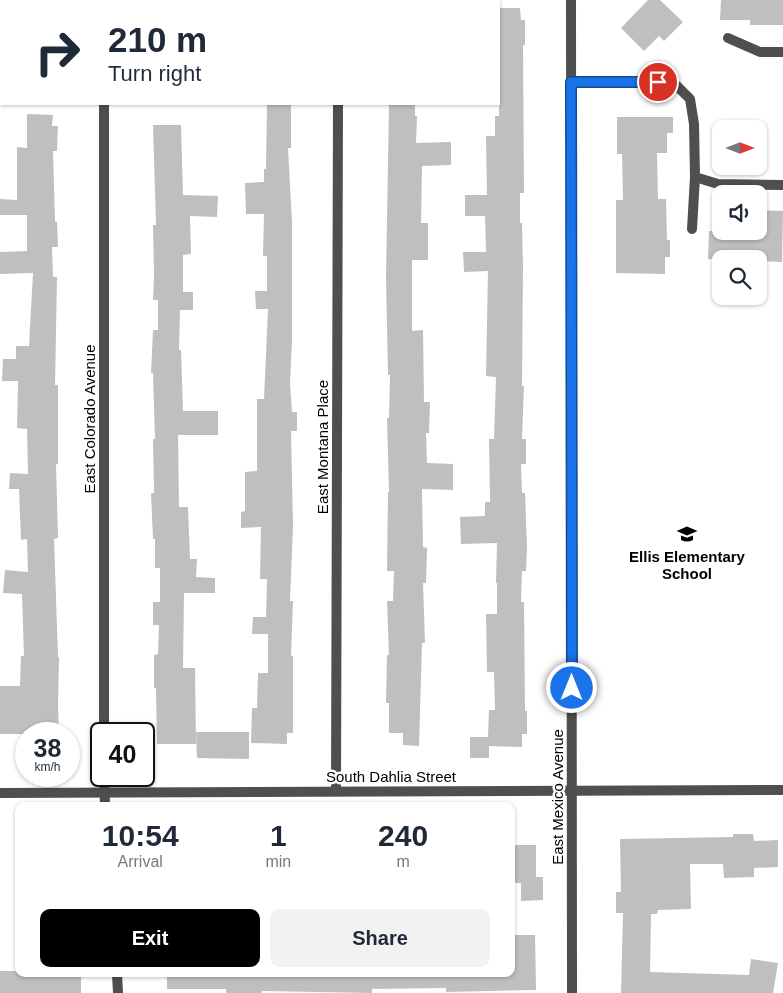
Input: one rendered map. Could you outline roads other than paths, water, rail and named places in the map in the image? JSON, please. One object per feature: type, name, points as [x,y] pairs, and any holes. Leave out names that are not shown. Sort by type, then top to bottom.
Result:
[{"type":"street","name":"East Mexico Avenue","points":[[571,0],[572,993]]},
{"type":"street","points":[[728,38],[760,52],[783,52]]},
{"type":"street","points":[[571,82],[658,82],[678,86],[690,100],[694,124],[695,178],[692,229]]},
{"type":"street","name":"East Colorado Avenue","points":[[104,105],[104,722]]},
{"type":"street","name":"East Montana Place","points":[[336,791],[338,105]]},
{"type":"street","points":[[695,178],[718,184],[783,185]]},
{"type":"street","points":[[104,787],[105,802]]},
{"type":"street","name":"South Dahlia Street","points":[[0,793],[783,790]]},
{"type":"street","points":[[117,977],[118,993]]},
{"type":"place","name":"Ellis Elementary School","points":[[687,534]]}]
